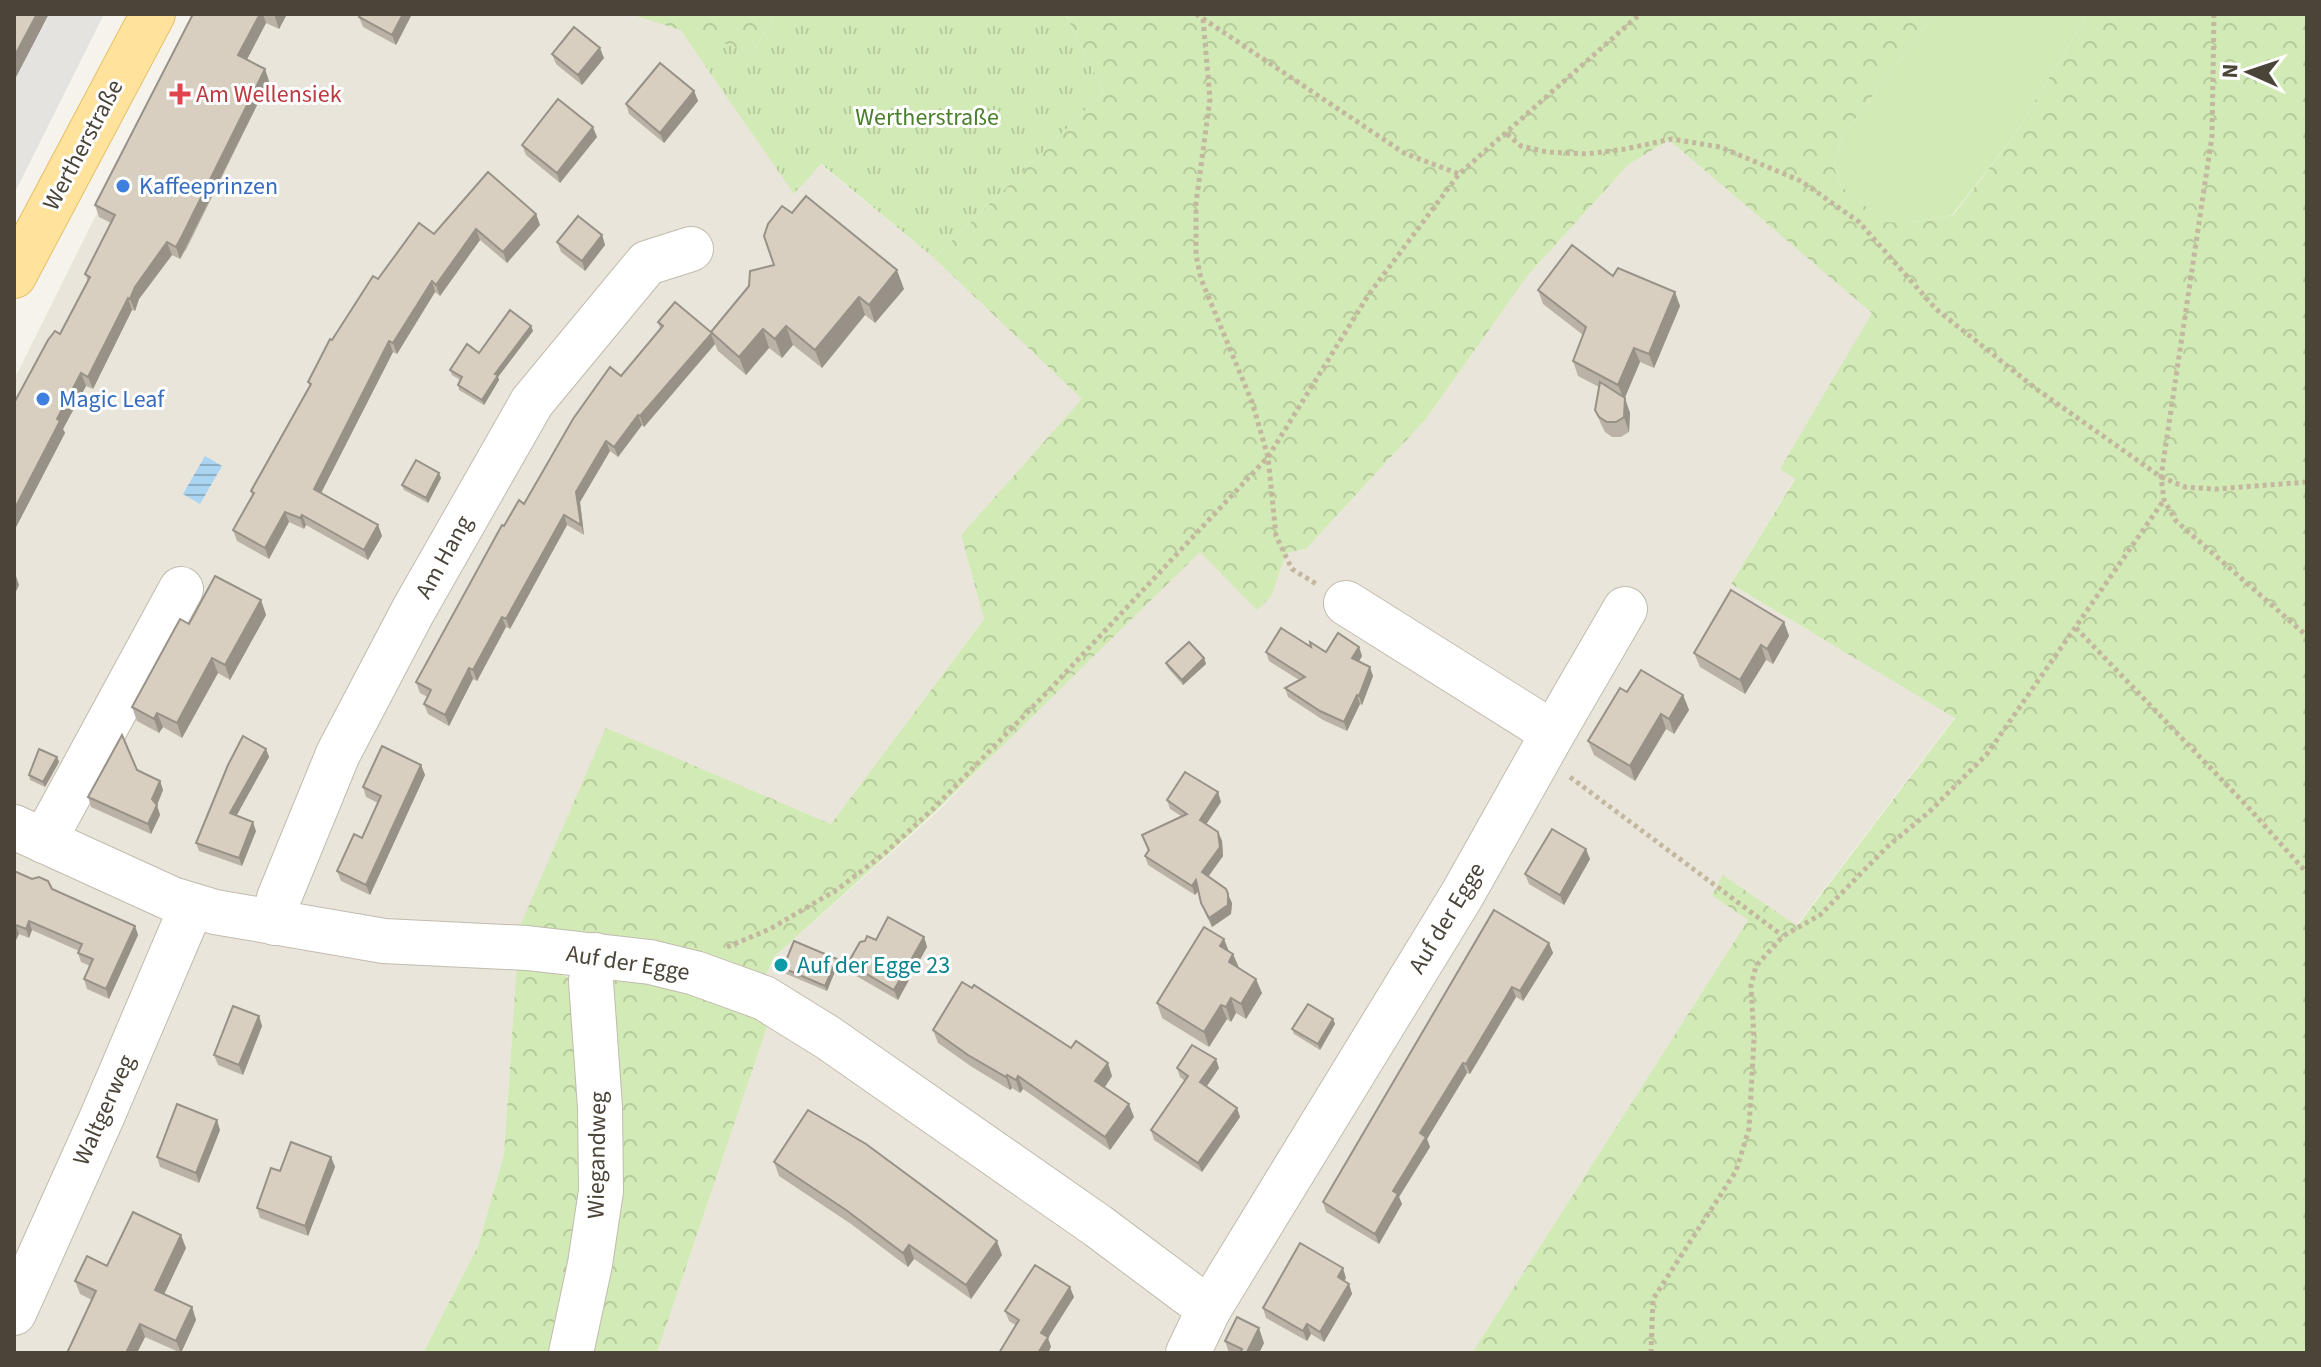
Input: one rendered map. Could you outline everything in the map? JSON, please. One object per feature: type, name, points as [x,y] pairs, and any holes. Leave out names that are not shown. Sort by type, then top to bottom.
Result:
[{"type":"main road","name":"Wertherstraße","points":[[14,276],[153,14]]},
{"type":"street","name":"Am Hang","points":[[275,923],[279,898],[338,754],[413,611],[532,402],[647,263],[691,249]]},
{"type":"street","points":[[29,834],[181,589]]},
{"type":"street","points":[[1346,603],[1546,744]]},
{"type":"street","name":"Auf der Egge","points":[[1188,1353],[1209,1309],[1462,895],[1625,609]]},
{"type":"street","name":"Auf der Egge","points":[[29,834],[188,905],[384,941],[527,948],[650,962],[695,973],[764,998],[827,1037],[1098,1226],[1209,1309]]},
{"type":"street","name":"Waltgerweg","points":[[14,1313],[108,1103],[185,922],[188,905]]},
{"type":"street","name":"Wiegandweg","points":[[571,1353],[590,1264],[601,1191],[600,1107],[591,981],[595,955]]},
{"type":"path","points":[[1196,14],[1404,153],[1459,174]]},
{"type":"path","points":[[695,973],[708,955],[770,929],[838,889],[885,853],[934,808],[1268,457],[1369,294],[1459,174],[1640,14]]},
{"type":"path","points":[[2214,14],[2212,136],[2161,477],[2164,500],[2176,521],[2307,636]]},
{"type":"path","points":[[1203,19],[1210,99],[1196,203],[1196,255],[1201,279],[1252,402],[1268,457],[1276,536],[1292,569],[1346,603]]},
{"type":"path","points":[[1507,134],[1521,146],[1547,152],[1586,154],[1672,139],[1720,147],[1801,181],[1859,222],[1936,309],[2035,388],[2161,477],[2185,487],[2216,489],[2307,482]]},
{"type":"path","points":[[1651,1353],[1653,1299],[1736,1171],[1749,1129],[1754,1039],[1751,985],[1756,966],[1783,936],[1820,915],[1887,847],[1965,778],[2003,733],[2164,500]]},
{"type":"path","points":[[2076,628],[2307,873]]},
{"type":"path","points":[[1546,744],[1562,770],[1783,936]]},
{"type":"shaded area","points":[[50,14],[104,14],[14,194],[14,79]]},
{"type":"shaded area","points":[[196,14],[630,14],[679,28],[794,193],[820,164],[934,258],[1083,399],[961,535],[984,619],[831,824],[606,729],[517,961],[504,1154],[478,1246],[423,1353],[14,1353],[14,380]]},
{"type":"shaded area","points":[[1669,140],[1873,313],[1780,469],[1795,478],[1731,584],[1955,717],[1796,926],[1724,876],[1748,920],[1472,1353],[657,1353],[768,1024],[762,982],[775,956],[936,813],[1200,551],[1257,609],[1272,595],[1286,553],[1306,549],[1426,419],[1528,275],[1629,164]]},
{"type":"green space","points":[[630,14],[776,14],[752,53]]},
{"type":"green space","name":"Wertherstraße","points":[[776,14],[1065,14],[1104,92],[934,258],[821,164],[794,194],[679,28],[752,53]]},
{"type":"green space","points":[[1065,14],[1934,14],[1843,135],[1834,168],[1841,186],[1884,222],[1910,223],[1953,215],[2014,136],[2088,14],[2307,14],[2307,1353],[1472,1353],[1748,920],[1712,895],[1723,875],[1797,926],[1955,718],[1731,584],[1795,479],[1780,469],[1872,313],[1669,140],[1629,164],[1528,275],[1426,419],[1306,549],[1286,553],[1272,595],[1257,610],[1200,552],[935,812],[775,956],[762,982],[520,926],[606,728],[831,824],[984,619],[961,535],[1082,399],[934,258],[1104,92]]},
{"type":"green space","points":[[1934,14],[2088,14],[2014,136],[1952,215],[1910,223],[1884,223],[1841,186],[1834,168],[1843,135]]},
{"type":"green space","points":[[517,961],[571,978],[582,1130],[580,1223],[553,1353],[423,1353],[478,1246],[504,1154]]},
{"type":"green space","points":[[606,978],[671,986],[768,1024],[657,1353],[580,1353]]},
{"type":"water","points":[[205,456],[222,466],[200,504],[183,494]]},
{"type":"building","points":[[14,14],[37,14],[14,57]]},
{"type":"building","points":[[193,14],[260,14],[238,55],[265,69],[176,247],[167,242],[128,298],[88,377],[81,373],[14,510],[14,403],[48,340],[55,331],[60,334],[90,277],[85,274],[115,215],[95,205]]},
{"type":"building","points":[[361,14],[403,14],[392,35],[359,17]]},
{"type":"building","points":[[574,27],[600,48],[578,75],[552,54]]},
{"type":"building","points":[[660,63],[694,91],[660,133],[626,104]]},
{"type":"building","points":[[558,99],[593,127],[557,173],[522,145]]},
{"type":"building","points":[[488,172],[536,214],[503,252],[476,229],[436,285],[432,281],[393,343],[389,341],[314,489],[378,525],[364,550],[302,515],[300,518],[285,512],[265,548],[233,530],[254,493],[251,491],[311,384],[308,382],[330,339],[373,276],[378,279],[419,223],[434,234]]},
{"type":"building","points":[[806,196],[897,270],[869,305],[859,297],[815,350],[786,326],[775,339],[763,329],[739,357],[711,332],[749,286],[750,271],[774,265],[764,236],[768,224],[782,206],[792,213]]},
{"type":"building","points":[[578,216],[602,235],[582,261],[557,242]]},
{"type":"building","points":[[1572,245],[1613,276],[1618,268],[1675,292],[1649,354],[1634,348],[1618,385],[1573,361],[1586,327],[1538,290]]},
{"type":"building","points":[[675,302],[712,333],[638,415],[614,447],[606,441],[576,492],[581,525],[564,515],[506,619],[502,617],[473,670],[469,668],[445,715],[424,704],[431,690],[416,682],[502,525],[519,500],[524,504],[573,419],[610,367],[621,376],[663,326],[658,322]]},
{"type":"building","points":[[510,310],[531,326],[495,374],[498,375],[482,400],[458,385],[462,377],[450,370],[467,344],[479,353]]},
{"type":"building","points":[[1600,382],[1625,398],[1624,417],[1616,422],[1607,422],[1595,410]]},
{"type":"building","points":[[416,460],[439,473],[426,498],[402,485]]},
{"type":"building","points":[[215,576],[261,600],[225,665],[212,658],[177,723],[157,713],[154,719],[132,707],[180,619],[189,624]]},
{"type":"building","points":[[1731,590],[1784,622],[1767,649],[1761,645],[1740,680],[1694,653]]},
{"type":"building","points":[[1281,628],[1311,647],[1310,642],[1326,652],[1338,633],[1359,647],[1352,658],[1370,667],[1359,696],[1344,722],[1320,711],[1285,688],[1305,677],[1266,652]]},
{"type":"building","points":[[1189,642],[1204,658],[1182,680],[1166,663]]},
{"type":"building","points":[[1641,670],[1683,695],[1669,719],[1661,714],[1630,766],[1588,741],[1620,688],[1627,692]]},
{"type":"building","points":[[122,735],[137,770],[160,781],[152,799],[157,805],[148,824],[88,797]]},
{"type":"building","points":[[243,736],[266,749],[230,813],[253,822],[239,858],[196,843]]},
{"type":"building","points":[[382,746],[421,765],[366,885],[337,871],[354,834],[362,838],[381,796],[363,787]]},
{"type":"building","points":[[39,749],[57,757],[43,782],[29,775]]},
{"type":"building","points":[[1185,772],[1218,792],[1200,820],[1218,832],[1220,847],[1202,872],[1226,889],[1228,905],[1209,918],[1201,903],[1196,880],[1192,886],[1145,856],[1149,850],[1142,835],[1187,814],[1167,800]]},
{"type":"building","points":[[1552,829],[1586,849],[1560,895],[1525,874]]},
{"type":"building","points":[[14,871],[32,879],[39,877],[48,881],[52,889],[135,926],[106,989],[84,979],[93,959],[78,953],[82,944],[29,921],[26,929],[16,925],[14,928]]},
{"type":"building","points":[[1494,910],[1549,943],[1520,991],[1512,987],[1420,1133],[1426,1137],[1393,1191],[1398,1194],[1375,1234],[1323,1202]]},
{"type":"building","points":[[888,917],[924,937],[894,990],[848,963],[867,936],[876,940]]},
{"type":"building","points":[[1204,927],[1224,939],[1220,946],[1233,954],[1229,962],[1256,979],[1241,1004],[1231,998],[1226,1007],[1221,1005],[1204,1032],[1157,1003]]},
{"type":"building","points":[[794,941],[837,959],[825,986],[783,968]]},
{"type":"building","points":[[962,982],[972,988],[974,985],[1071,1048],[1076,1041],[1108,1063],[1095,1081],[1129,1104],[1105,1137],[1018,1076],[1016,1080],[1006,1077],[933,1030]]},
{"type":"building","points":[[1308,1004],[1333,1019],[1318,1044],[1292,1029]]},
{"type":"building","points":[[233,1006],[259,1016],[239,1065],[214,1055]]},
{"type":"building","points":[[1192,1045],[1216,1059],[1200,1082],[1237,1108],[1198,1163],[1151,1130],[1188,1076],[1177,1068]]},
{"type":"building","points":[[177,1104],[217,1120],[196,1173],[157,1157]]},
{"type":"building","points":[[808,1110],[866,1144],[997,1241],[966,1285],[909,1245],[903,1253],[774,1162]]},
{"type":"building","points":[[291,1142],[331,1157],[305,1226],[257,1208],[271,1168],[280,1171]]},
{"type":"building","points":[[133,1212],[181,1235],[155,1290],[192,1307],[176,1341],[140,1324],[126,1353],[67,1353],[96,1291],[75,1281],[87,1256],[107,1266]]},
{"type":"building","points":[[1300,1243],[1343,1268],[1338,1277],[1349,1284],[1320,1332],[1307,1324],[1303,1331],[1263,1308]]},
{"type":"building","points":[[1035,1265],[1070,1287],[1041,1333],[1048,1337],[1038,1353],[999,1353],[1019,1320],[1005,1311]]},
{"type":"building","points":[[1237,1317],[1259,1328],[1247,1352],[1250,1353],[1240,1353],[1242,1349],[1225,1341]]},
{"type":"place","name":"Am Wellensiek","points":[[180,94]]},
{"type":"place","name":"Kaffeeprinzen","points":[[123,186]]},
{"type":"place","name":"Magic Leaf","points":[[43,399]]},
{"type":"place","name":"Auf der Egge 23","points":[[781,965]]}]
